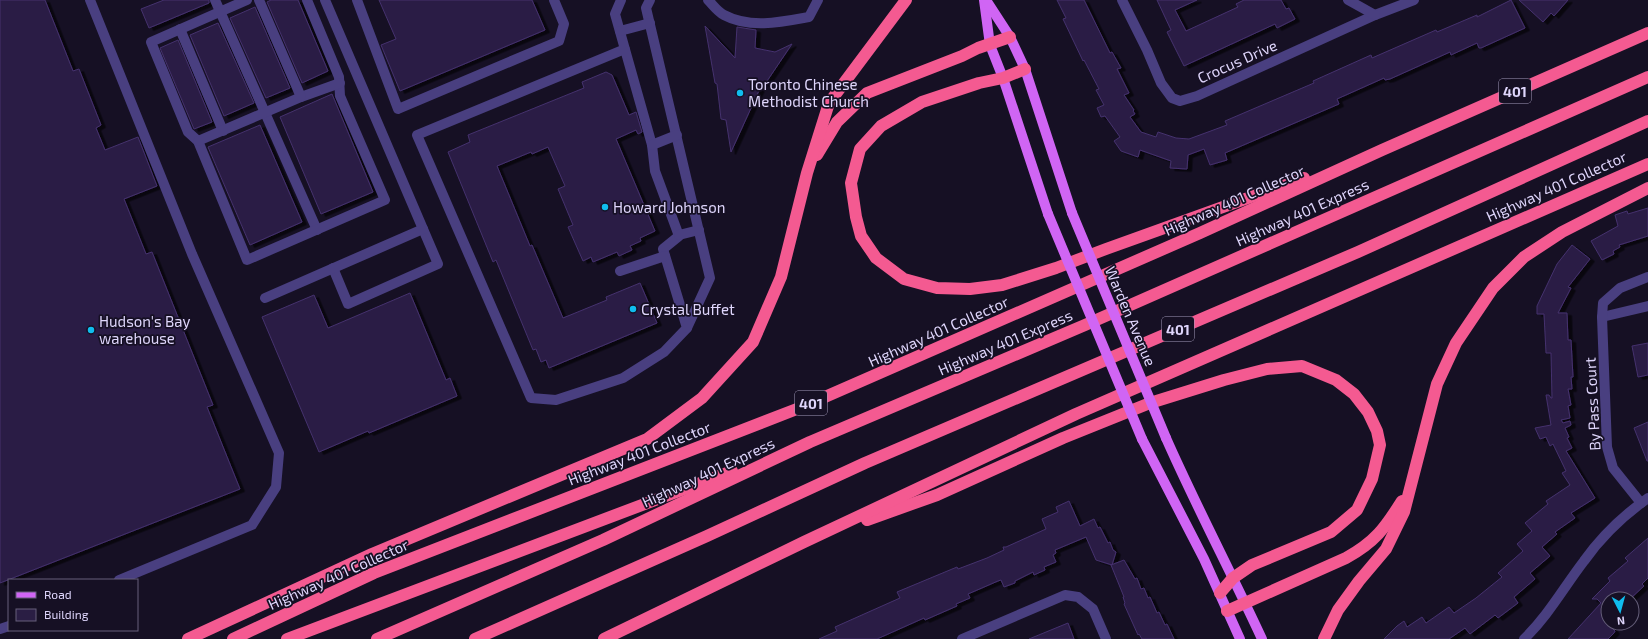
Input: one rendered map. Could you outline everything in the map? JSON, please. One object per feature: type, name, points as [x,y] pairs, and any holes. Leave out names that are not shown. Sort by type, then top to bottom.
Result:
[{"type":"highway","points":[[188,639],[372,554],[647,439],[702,398],[753,342],[782,277],[807,173],[829,103],[906,0]]},
{"type":"highway","name":"Highway 401 Collector","points":[[233,639],[374,573],[802,408],[1200,234],[1382,150],[1648,33]]},
{"type":"highway","points":[[807,173],[838,122],[867,93],[962,56],[978,48],[1010,37]]},
{"type":"highway","points":[[1025,69],[1003,78],[979,83],[922,102],[881,126],[860,149],[851,183],[856,217],[862,236],[876,258],[904,279],[937,288],[970,289],[1002,285],[1056,268],[1382,150]]},
{"type":"highway","name":"Highway 401 Express","points":[[377,639],[603,540],[810,442],[1105,317],[1648,77]]},
{"type":"highway","name":"401","points":[[475,639],[707,536],[873,460],[1358,252],[1648,121]]},
{"type":"highway","name":"Highway 401 Collector","points":[[604,639],[804,542],[1076,414],[1648,164]]},
{"type":"highway","points":[[1324,639],[1338,610],[1359,581],[1386,549],[1404,512],[1437,384],[1456,343],[1494,288],[1524,257],[1562,232],[1648,188]]},
{"type":"highway","points":[[804,542],[937,495],[1063,438],[1150,403],[1224,380],[1267,369],[1302,366],[1336,380],[1354,394],[1368,412],[1377,431],[1380,445],[1372,479],[1357,510],[1330,532],[1252,565],[1233,578],[1220,594]]},
{"type":"highway","points":[[287,639],[810,442]]},
{"type":"highway","points":[[1227,611],[1346,558],[1365,548],[1387,525],[1411,486]]},
{"type":"main road","name":"Warden Avenue","points":[[985,0],[1010,37],[1025,69],[1072,213],[1189,490],[1246,603],[1262,639]]},
{"type":"main road","name":"Warden Avenue","points":[[985,0],[990,44],[1003,78],[1048,214],[1142,439],[1220,594],[1240,639]]},
{"type":"street","points":[[90,0],[192,254],[279,453],[276,487],[252,525],[121,579]]},
{"type":"street","points":[[215,0],[317,230]]},
{"type":"street","points":[[248,0],[151,42],[188,132],[198,141],[247,260],[385,200],[340,96],[339,77],[307,0]]},
{"type":"street","points":[[259,0],[300,97]]},
{"type":"street","points":[[325,0],[438,264],[348,304],[333,268]]},
{"type":"street","points":[[357,0],[398,109],[559,41],[564,24],[554,0]]},
{"type":"street","points":[[622,0],[615,14],[652,144],[655,171],[679,235]]},
{"type":"street","points":[[625,49],[417,134],[531,398],[556,400],[623,378],[664,352],[687,328],[710,278],[646,8],[650,0]]},
{"type":"street","points":[[708,0],[723,15],[742,21],[774,24],[809,17],[818,0]]},
{"type":"street","name":"Crocus Drive","points":[[1122,0],[1153,63],[1161,84],[1172,98],[1180,101],[1197,96],[1375,15],[1414,0]]},
{"type":"street","points":[[1348,0],[1375,15]]},
{"type":"street","points":[[620,31],[650,24]]},
{"type":"street","points":[[180,29],[223,130]]},
{"type":"street","points":[[198,141],[300,97],[340,83]]},
{"type":"street","points":[[652,144],[676,135]]},
{"type":"street","points":[[265,298],[423,229]]},
{"type":"street","points":[[687,328],[663,249],[679,235],[699,230]]},
{"type":"street","points":[[620,271],[665,256]]},
{"type":"street","name":"By Pass Court","points":[[1644,500],[1613,468],[1607,447],[1602,317],[1603,303],[1620,288],[1648,277]]},
{"type":"street","points":[[1602,317],[1648,306]]},
{"type":"street","points":[[1524,639],[1540,623],[1595,547],[1618,523],[1644,500]]},
{"type":"street","points":[[962,639],[1065,595],[1078,597],[1093,609],[1106,639]]},
{"type":"building","name":"Hudson's Bay warehouse","points":[[0,0],[45,0],[73,71],[79,69],[101,125],[96,128],[105,150],[138,137],[157,186],[124,199],[146,254],[152,252],[213,405],[207,407],[240,489],[0,583]]},
{"type":"building","points":[[164,0],[209,0],[209,3],[149,28],[141,9]]},
{"type":"building","points":[[271,0],[298,0],[328,71],[302,83],[267,2]]},
{"type":"building","points":[[379,0],[532,0],[545,30],[400,91],[381,45],[396,39]]},
{"type":"building","points":[[1057,0],[1084,0],[1110,53],[1112,52],[1121,68],[1117,69],[1129,93],[1124,95],[1135,114],[1130,117],[1141,132],[1156,137],[1158,132],[1176,138],[1189,139],[1227,125],[1225,121],[1314,83],[1313,81],[1371,55],[1372,58],[1436,30],[1437,32],[1477,15],[1477,17],[1511,0],[1525,28],[1481,48],[1479,48],[1477,43],[1451,55],[1450,52],[1390,79],[1385,80],[1384,78],[1337,99],[1339,104],[1225,153],[1227,160],[1210,165],[1204,149],[1188,155],[1187,169],[1170,168],[1171,161],[1140,150],[1138,157],[1121,151],[1114,141],[1120,137],[1105,116],[1101,117],[1097,108],[1104,105],[1096,90],[1099,89],[1084,60],[1083,61],[1063,19],[1066,18]]},
{"type":"building","points":[[1157,0],[1197,0],[1175,10],[1186,31],[1238,7],[1236,4],[1244,0],[1281,0],[1286,9],[1289,8],[1295,19],[1277,28],[1275,24],[1184,66],[1167,32],[1171,30]]},
{"type":"building","points":[[1519,0],[1568,0],[1554,16],[1551,13],[1543,22]]},
{"type":"building","points":[[255,7],[290,88],[266,98],[230,18]]},
{"type":"building","points":[[218,23],[254,103],[224,116],[190,35]]},
{"type":"building","name":"Toronto Chinese Methodist Church","points":[[705,26],[735,58],[737,27],[756,30],[755,48],[775,52],[792,44],[765,84],[762,84],[731,152],[726,120],[721,119],[717,84],[715,83]]},
{"type":"building","points":[[178,40],[212,122],[194,129],[160,48]]},
{"type":"building","name":"Howard Johnson","points":[[606,72],[612,75],[629,115],[636,112],[642,132],[638,134],[636,130],[616,139],[655,231],[640,238],[641,241],[630,246],[632,250],[619,256],[617,252],[593,262],[591,257],[583,261],[568,227],[573,225],[558,189],[565,186],[548,147],[532,154],[531,152],[497,166],[530,246],[532,245],[563,318],[607,300],[606,297],[640,283],[657,323],[549,368],[546,360],[541,362],[536,349],[533,350],[496,260],[493,262],[448,152],[470,142],[468,135],[584,88],[582,82]]},
{"type":"building","points":[[332,94],[373,192],[321,214],[280,117]]},
{"type":"building","points":[[260,125],[302,222],[250,245],[208,147]]},
{"type":"building","points":[[1648,208],[1648,236],[1619,245],[1620,247],[1613,251],[1614,254],[1602,260],[1591,241],[1618,226],[1615,215],[1627,211],[1628,214]]},
{"type":"building","points":[[1572,245],[1590,259],[1568,287],[1571,288],[1558,313],[1567,313],[1568,340],[1571,340],[1573,377],[1571,377],[1572,389],[1568,389],[1571,405],[1568,406],[1570,418],[1561,420],[1563,423],[1570,421],[1571,425],[1565,428],[1569,437],[1567,438],[1572,448],[1566,451],[1595,498],[1571,513],[1575,518],[1555,532],[1557,534],[1542,547],[1550,556],[1530,573],[1535,579],[1514,597],[1518,603],[1498,618],[1495,615],[1470,634],[1465,628],[1449,639],[1384,639],[1404,621],[1407,627],[1422,617],[1426,623],[1449,607],[1454,613],[1502,577],[1498,573],[1523,551],[1517,544],[1532,531],[1525,523],[1548,504],[1546,501],[1570,485],[1562,473],[1566,471],[1553,444],[1550,446],[1546,437],[1540,439],[1535,428],[1551,425],[1546,395],[1549,395],[1552,398],[1551,353],[1546,353],[1544,314],[1537,314],[1537,306],[1557,264]]},
{"type":"building","points":[[410,293],[446,380],[450,378],[457,396],[319,452],[262,317],[314,295],[328,328]]},
{"type":"building","points":[[1648,343],[1648,375],[1638,377],[1632,346]]},
{"type":"building","points":[[1648,422],[1648,461],[1647,461],[1634,428]]},
{"type":"building","points":[[1069,501],[1080,526],[1094,519],[1098,528],[1100,527],[1108,543],[1110,542],[1113,550],[1116,552],[1112,565],[1096,560],[1086,537],[1055,550],[1056,553],[1053,555],[1056,562],[1044,567],[1045,570],[1034,575],[1033,572],[1015,581],[1015,583],[1004,587],[1001,580],[998,581],[968,594],[970,598],[956,604],[957,606],[925,620],[924,618],[877,639],[819,639],[837,631],[835,627],[900,598],[897,592],[957,567],[958,569],[987,558],[1004,550],[1003,547],[1046,529],[1042,519],[1058,512],[1056,507]]},
{"type":"building","points":[[1648,538],[1648,578],[1642,584],[1644,586],[1639,591],[1600,591],[1610,581],[1608,578],[1628,561],[1625,558]]},
{"type":"building","points":[[1124,560],[1135,579],[1137,578],[1141,589],[1144,588],[1148,598],[1150,597],[1157,613],[1159,612],[1165,625],[1167,624],[1174,639],[1142,639],[1139,634],[1138,635],[1124,604],[1124,597],[1111,565]]},
{"type":"building","points":[[1600,591],[1600,602],[1597,599],[1592,599]]},
{"type":"building","points":[[1600,604],[1600,631],[1615,631],[1608,639],[1568,639]]},
{"type":"building","points":[[1068,623],[1074,639],[1029,639]]},
{"type":"place","name":"Toronto Chinese Methodist Church","points":[[740,93]]},
{"type":"place","name":"Howard Johnson","points":[[605,207]]},
{"type":"place","name":"Crystal Buffet","points":[[633,309]]},
{"type":"place","name":"Hudson's Bay warehouse","points":[[91,330]]}]
